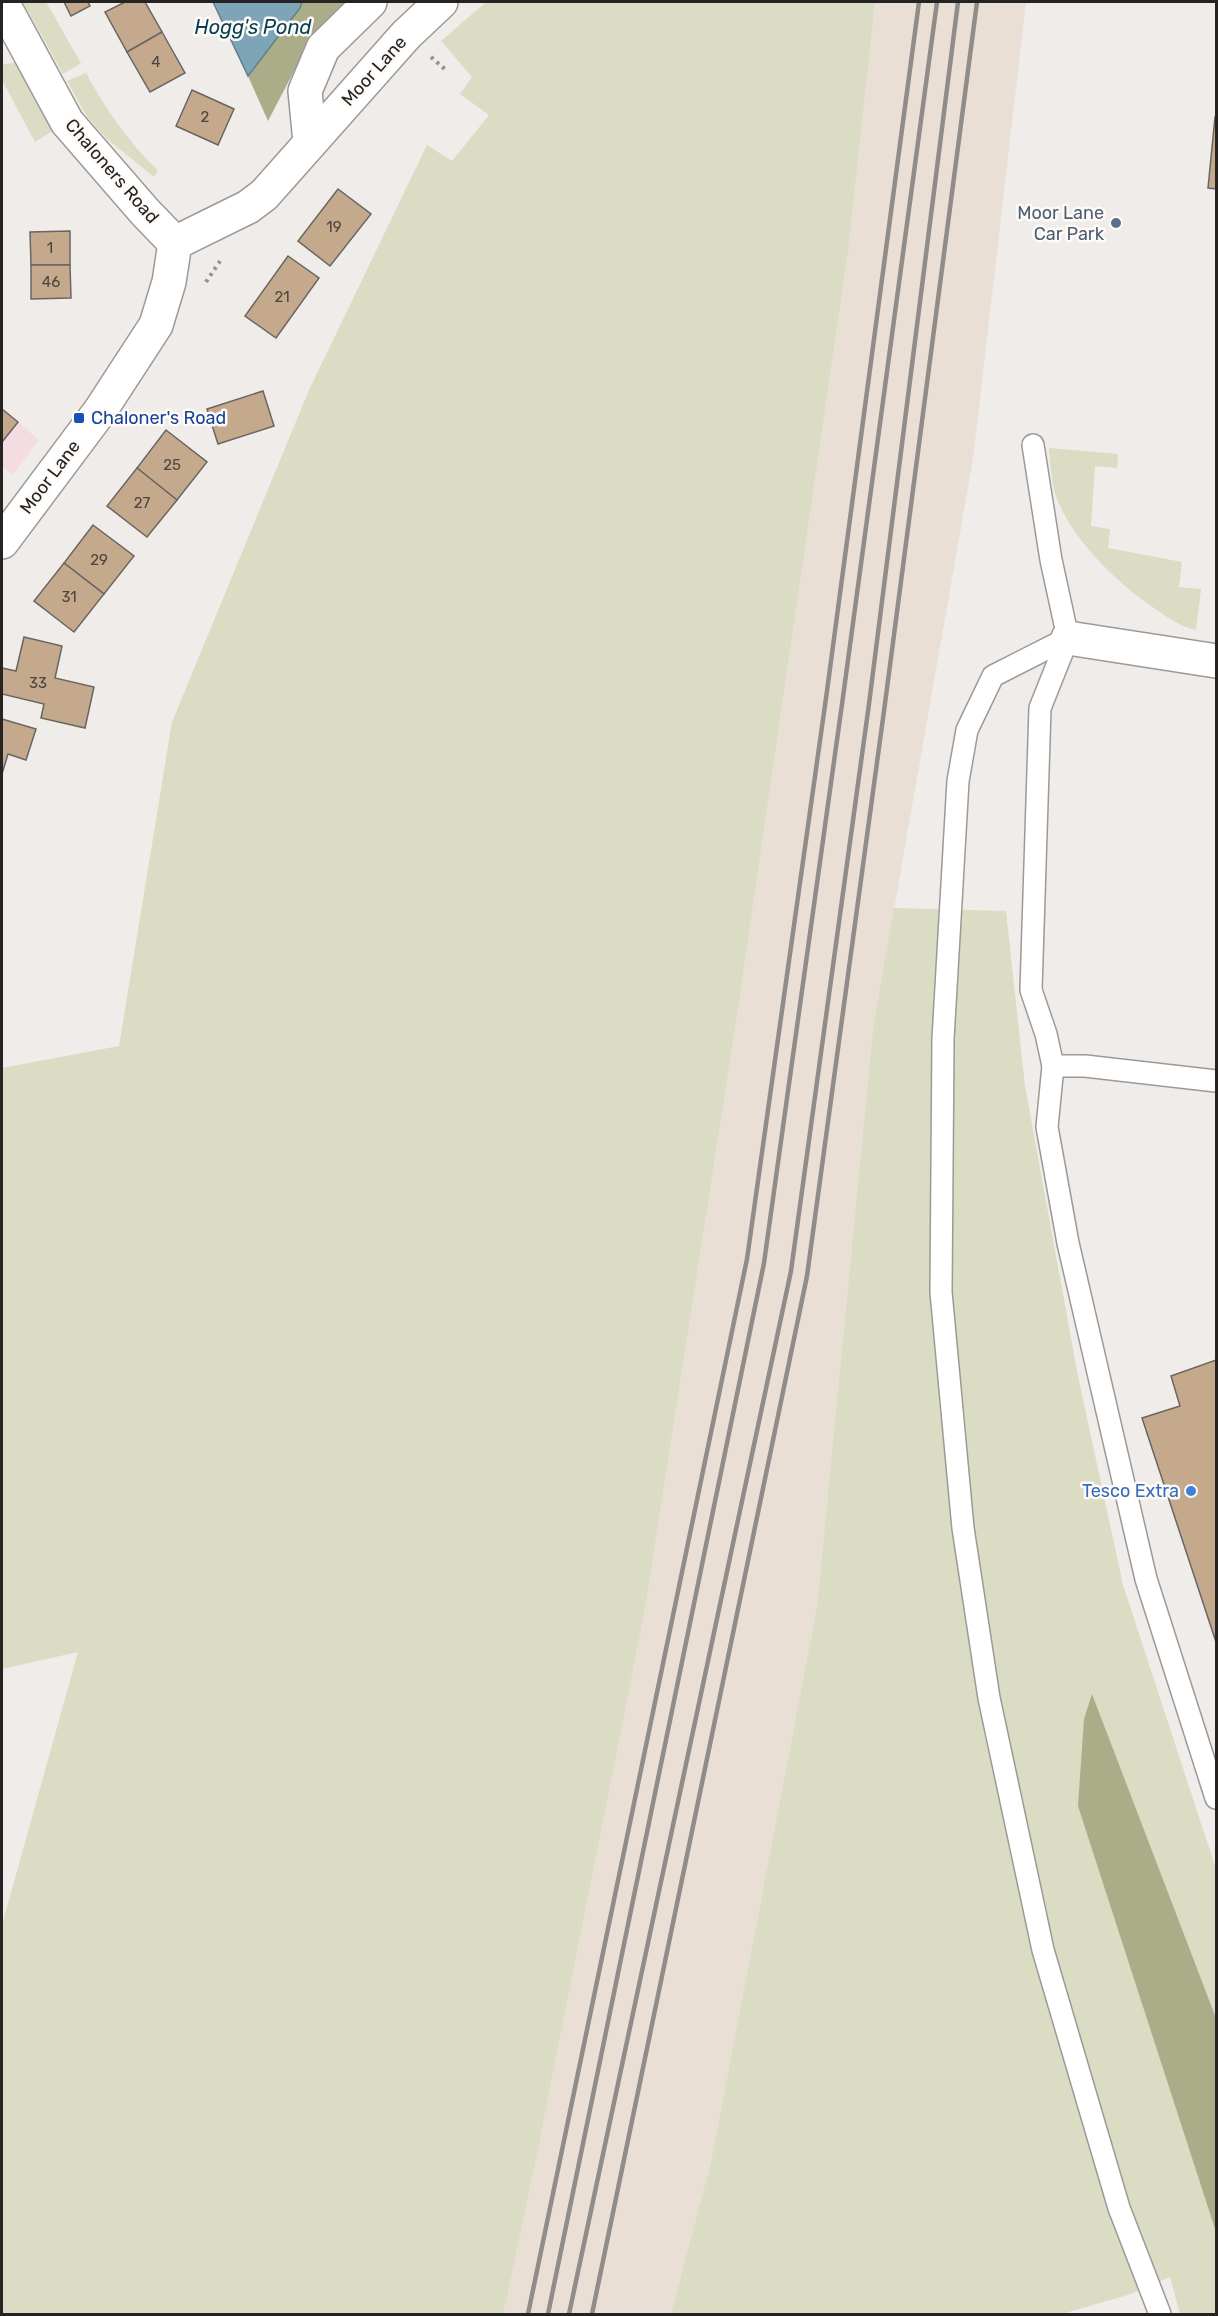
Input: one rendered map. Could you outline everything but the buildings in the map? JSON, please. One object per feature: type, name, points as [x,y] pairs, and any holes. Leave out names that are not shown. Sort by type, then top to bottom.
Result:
[{"type":"street","name":"Chaloners Road","points":[[2,2],[67,122],[175,243]]},
{"type":"street","points":[[310,142],[305,91],[323,48],[370,2]]},
{"type":"street","name":"Moor Lane","points":[[2,542],[100,411],[156,325],[169,282],[175,243],[248,207],[264,195],[406,35],[441,2]]},
{"type":"street","points":[[1068,638],[1216,661]]},
{"type":"lane","points":[[1033,445],[1051,560],[1068,638],[1040,708],[1031,990],[1046,1034],[1053,1066],[1047,1127],[1068,1244],[1146,1579],[1216,1798]]},
{"type":"lane","points":[[1068,638],[993,676],[967,730],[958,781],[943,1039],[941,1292],[963,1528],[987,1686],[1038,1927],[1119,2208],[1160,2314]]},
{"type":"lane","points":[[1053,1066],[1085,1066],[1216,1081]]},
{"type":"shaded area","points":[[875,2],[1026,2],[973,459],[873,1029],[817,1607],[711,2162],[671,2314],[502,2314],[645,1609],[735,1029],[848,252]]},
{"type":"shaded area","points":[[2,409],[39,440],[13,475],[2,466]]},
{"type":"green space","points":[[23,2],[46,2],[81,63],[63,74]]},
{"type":"green space","points":[[302,2],[350,2],[305,50],[268,121],[248,76],[300,8]]},
{"type":"green space","points":[[486,2],[875,2],[848,252],[735,1029],[645,1609],[535,2163],[503,2314],[2,2314],[2,1925],[78,1652],[2,1669],[2,1068],[119,1046],[172,722],[309,390],[427,145],[452,161],[489,115],[460,94],[472,77],[441,41]]},
{"type":"green space","points":[[16,62],[54,130],[35,142],[2,80],[2,65]]},
{"type":"green space","points":[[86,73],[118,125],[158,171],[154,177],[106,138],[86,115],[67,81]]},
{"type":"green space","points":[[1049,448],[1118,454],[1117,468],[1095,466],[1091,526],[1110,529],[1108,548],[1182,562],[1179,587],[1201,589],[1196,630],[1172,620],[1136,595],[1107,570],[1081,540],[1070,524],[1054,490]]},
{"type":"green space","points":[[894,908],[1006,911],[1025,1086],[1078,1376],[1123,1585],[1216,1869],[1216,2018],[1091,1695],[1216,2224],[1216,2314],[1180,2314],[1170,2277],[1131,2294],[1062,2314],[671,2314],[711,2162],[817,1607],[873,1029]]},
{"type":"green space","points":[[1092,1694],[1216,2018],[1216,2232],[1078,1806],[1084,1719]]},
{"type":"water","name":"Hogg's Pond","points":[[213,2],[302,2],[300,8],[248,76]]},
{"type":"railway","points":[[528,2314],[747,1259],[827,691],[919,2]]},
{"type":"railway","points":[[548,2314],[764,1263],[937,2]]},
{"type":"railway","points":[[569,2314],[791,1271],[869,704],[958,2]]},
{"type":"railway","points":[[592,2314],[807,1276],[977,2]]},
{"type":"place","name":"Moor Lane Car Park","points":[[1116,223]]},
{"type":"place","name":"Chaloner's Road","points":[[79,418]]},
{"type":"place","name":"Tesco Extra","points":[[1191,1491]]}]
